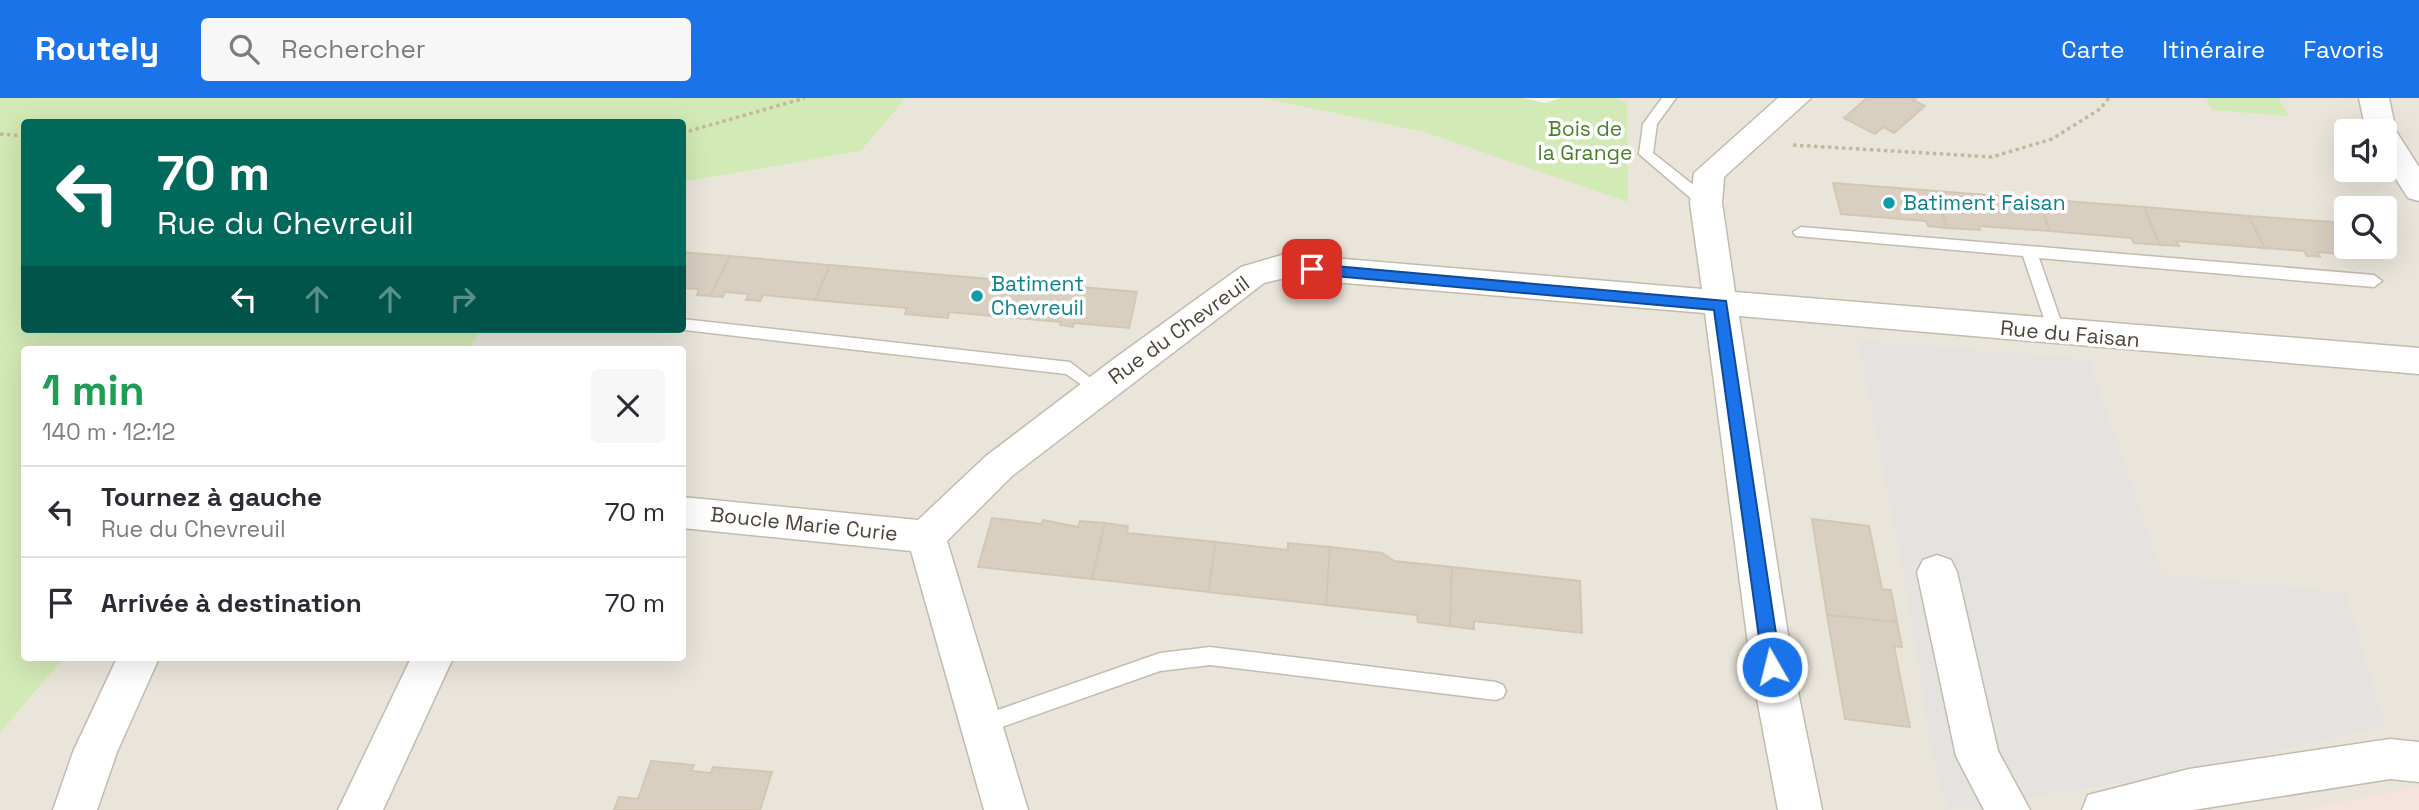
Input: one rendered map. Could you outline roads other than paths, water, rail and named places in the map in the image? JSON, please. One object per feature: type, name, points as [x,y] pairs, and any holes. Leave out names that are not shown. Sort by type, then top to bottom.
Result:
[{"type":"street","points":[[1796,98],[1709,173],[1706,203],[1772,667],[1800,810]]},
{"type":"street","points":[[2374,98],[2378,119]]},
{"type":"street","points":[[2397,157],[2419,191]]},
{"type":"street","name":"Rue du Chevreuil","points":[[926,537],[999,466],[1253,275],[1285,266],[1720,305]]},
{"type":"street","name":"Rue du Faisan","points":[[1720,305],[2419,361]]},
{"type":"street","name":"Boucle Marie Curie","points":[[686,512],[926,537]]},
{"type":"street","points":[[926,537],[1006,810]]},
{"type":"street","points":[[1937,572],[1978,755],[2008,810]]},
{"type":"street","points":[[75,810],[95,752],[137,661]]},
{"type":"street","points":[[360,810],[431,661]]},
{"type":"street","points":[[2104,810],[2189,790],[2390,759],[2419,762]]},
{"type":"lane","points":[[1662,102],[1650,124],[1646,154],[1706,203]]},
{"type":"lane","points":[[1801,232],[2374,281]]},
{"type":"lane","points":[[2029,252],[2057,333]]},
{"type":"lane","name":"Rue du Chevreuil","points":[[686,325],[1070,368],[1098,390]]},
{"type":"lane","points":[[982,725],[1160,663],[1210,656],[1496,691]]},
{"type":"place","name":"Batiment Faisan","points":[[1889,203]]},
{"type":"place","name":"Batiment Chevreuil","points":[[977,296]]},
{"type":"park label","name":"Bois de la Grange","points":[[1585,141]]}]
